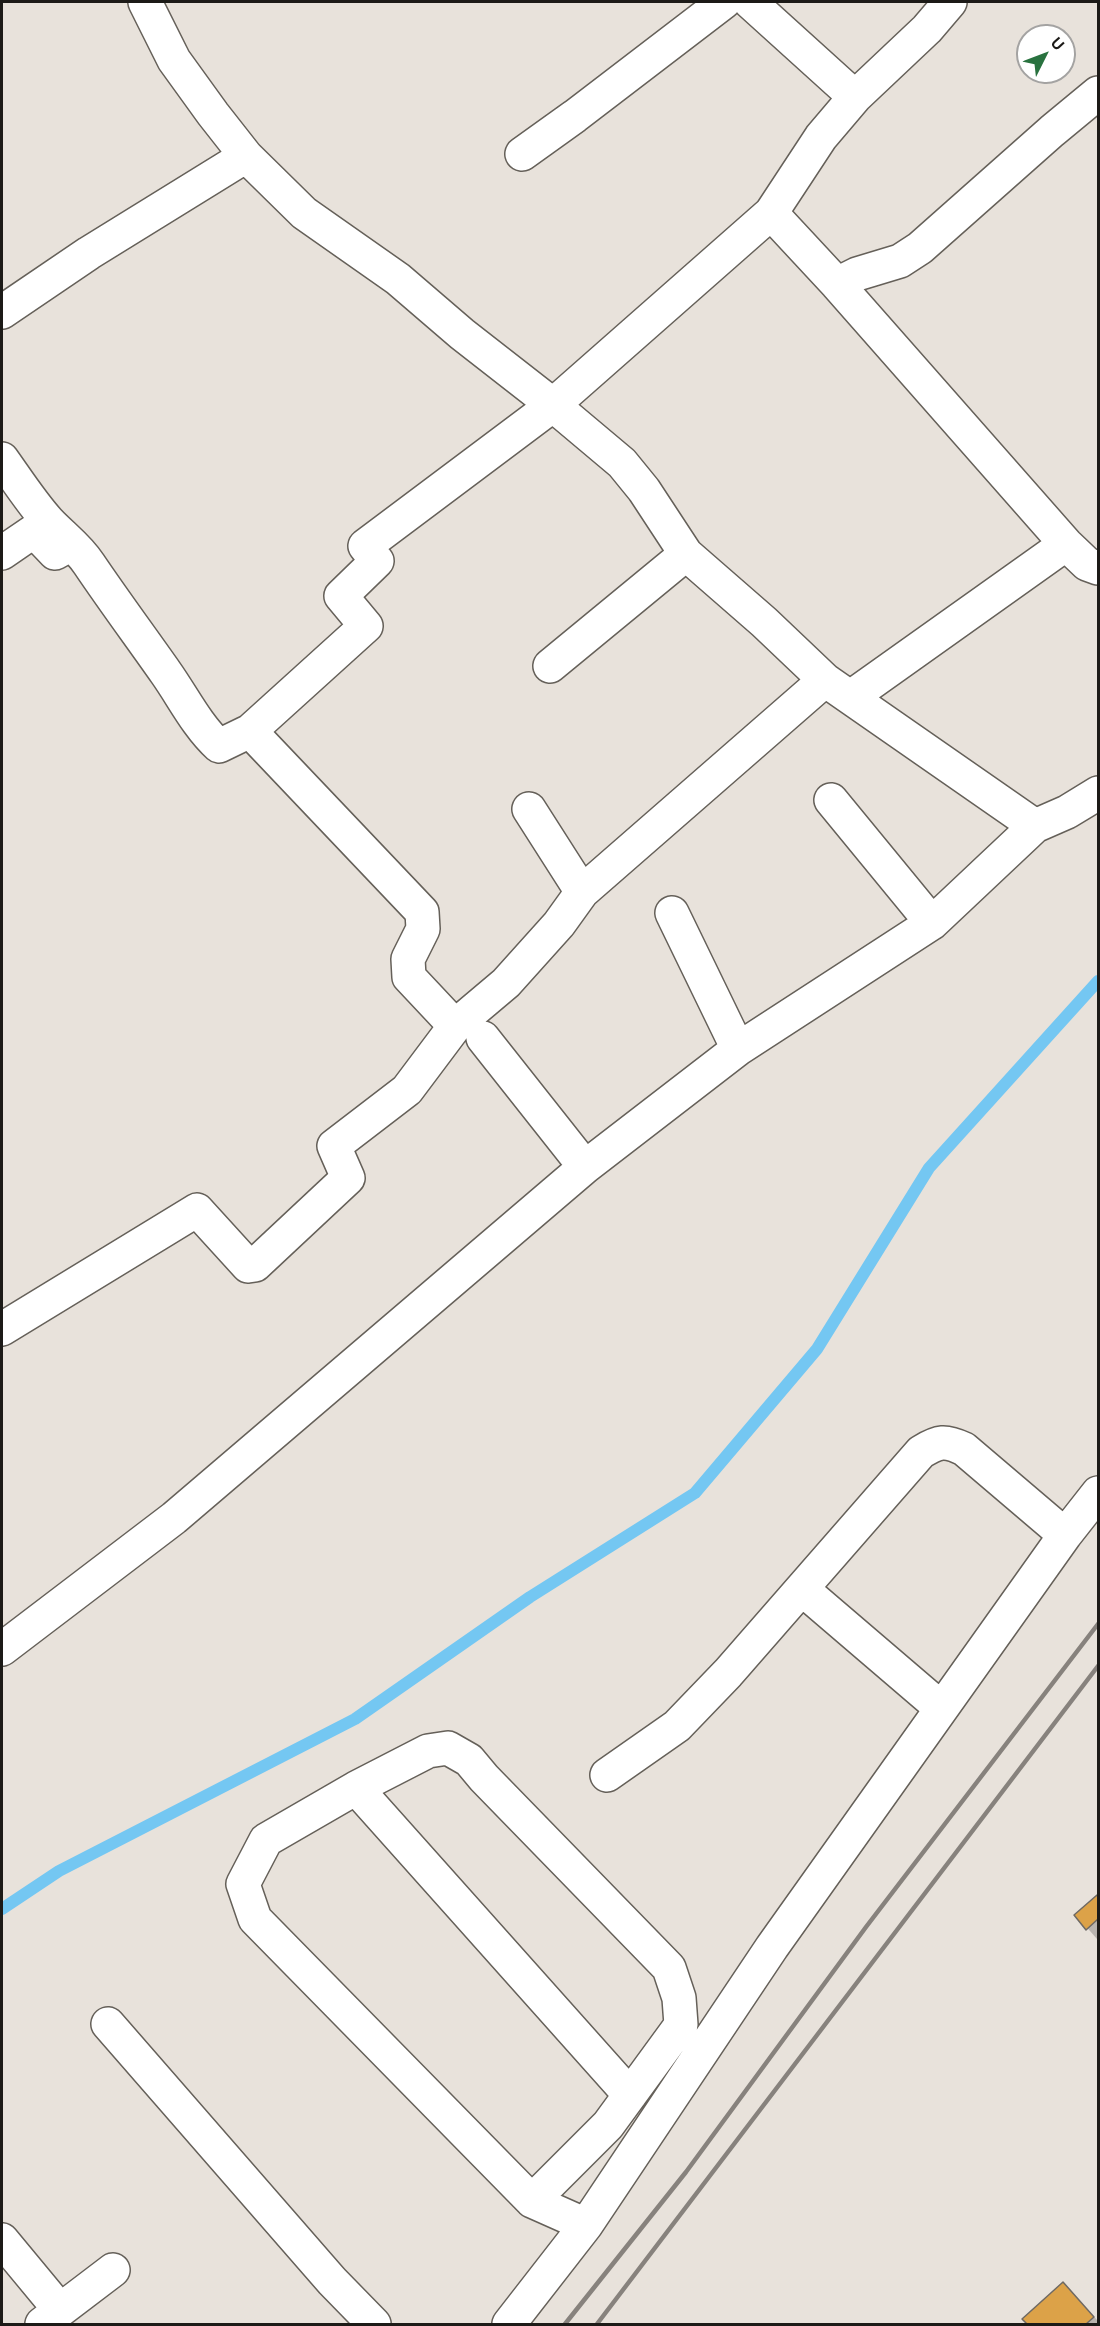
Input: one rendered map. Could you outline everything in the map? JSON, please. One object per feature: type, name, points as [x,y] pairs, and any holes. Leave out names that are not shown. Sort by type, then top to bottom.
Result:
[{"type":"street","points":[[145,2],[174,60],[246,156],[304,213],[398,279],[462,334],[553,405],[622,463],[644,490],[686,554],[765,622],[825,680],[1035,826]]},
{"type":"street","points":[[522,154],[724,2]]},
{"type":"street","points":[[750,2],[855,97]]},
{"type":"street","points":[[2,459],[39,510],[58,532],[73,543],[208,736],[219,746],[250,731],[366,626],[341,596],[377,561],[365,546],[553,405],[771,213],[821,137],[855,97],[927,29],[950,2]]},
{"type":"street","points":[[837,284],[857,274],[900,261],[920,248],[1098,93]]},
{"type":"street","points":[[2,312],[89,253],[246,156]]},
{"type":"street","points":[[771,213],[837,284],[1066,544],[1087,564],[1098,568]]},
{"type":"street","points":[[2,553],[34,531],[55,553],[73,543]]},
{"type":"street","points":[[851,698],[1066,544]]},
{"type":"street","points":[[550,666],[686,554]]},
{"type":"street","points":[[2,1329],[196,1210],[248,1266],[255,1265],[348,1178],[334,1146],[407,1090],[469,1032],[506,982],[559,924],[582,892],[825,680]]},
{"type":"street","points":[[250,731],[422,912],[423,929],[408,959],[409,977],[469,1032],[585,1167]]},
{"type":"street","points":[[2,1649],[174,1518],[585,1167],[738,1049],[932,923],[1035,826],[1067,812],[1098,793]]},
{"type":"street","points":[[831,800],[932,923]]},
{"type":"street","points":[[529,808],[582,892]]},
{"type":"street","points":[[672,913],[738,1049]]},
{"type":"street","points":[[607,1775],[677,1726],[728,1673],[921,1452],[934,1444],[949,1442],[964,1449],[1065,1535]]},
{"type":"street","points":[[509,2325],[586,2225],[772,1947],[1065,1535],[1098,1493]]},
{"type":"street","points":[[802,1589],[941,1708]]},
{"type":"street","points":[[532,2201],[603,2130],[681,2025],[679,1998],[669,1968],[469,1760],[448,1748],[428,1751],[356,1788],[266,1840],[243,1884],[255,1919],[532,2201],[586,2225]]},
{"type":"street","points":[[356,1788],[630,2095]]},
{"type":"street","points":[[108,2024],[332,2281],[374,2325]]},
{"type":"street","points":[[2,2240],[51,2317],[113,2270]]},
{"type":"building","points":[[1097,1895],[1098,1919],[1086,1930],[1074,1915]]},
{"type":"building","points":[[1063,2282],[1094,2317],[1086,2324],[1027,2324],[1022,2319]]},
{"type":"waterway","points":[[2,1909],[59,1871],[355,1719],[530,1597],[695,1493],[817,1349],[929,1168],[1098,981]]},
{"type":"railway","points":[[565,2324],[686,2172],[866,1927],[1098,1624]]},
{"type":"railway","points":[[597,2324],[1098,1666]]}]
